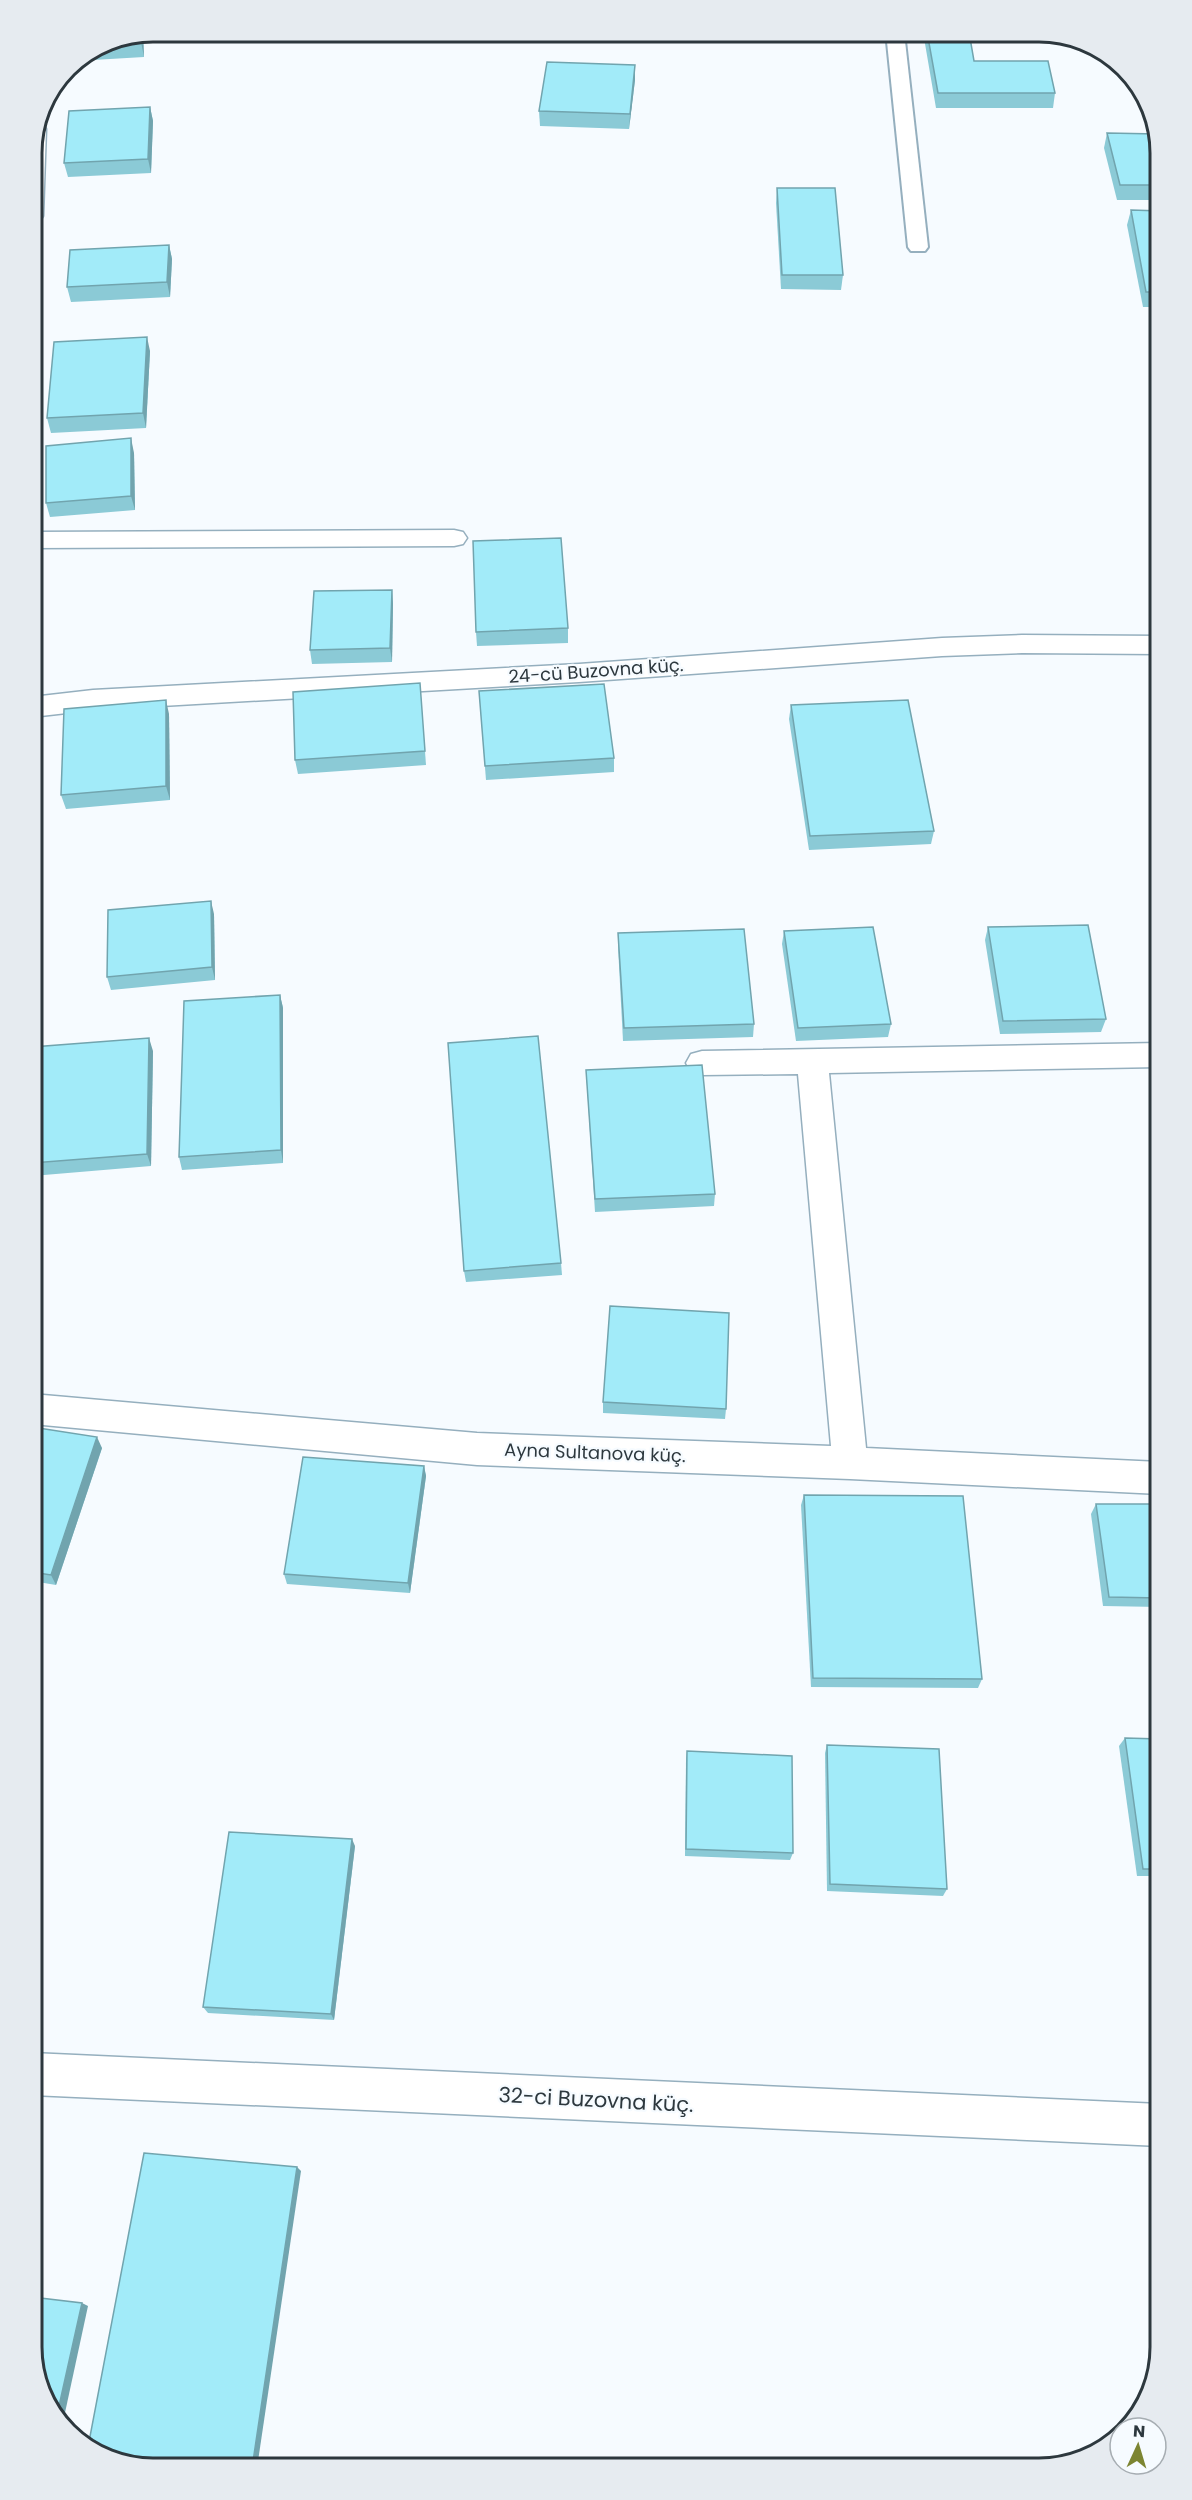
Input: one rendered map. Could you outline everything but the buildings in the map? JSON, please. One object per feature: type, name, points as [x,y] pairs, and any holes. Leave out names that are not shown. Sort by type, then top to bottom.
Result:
[{"type":"street","points":[[42,540],[454,538]]},
{"type":"street","name":"24-cü Buzovna küç.","points":[[42,706],[93,700],[579,673],[942,647],[1022,644],[1150,645]]},
{"type":"street","points":[[702,1063],[1150,1055]]},
{"type":"street","points":[[812,1061],[850,1463]]},
{"type":"street","name":"Ayna Sultanova küç.","points":[[42,1410],[477,1449],[1150,1477]]},
{"type":"street","name":"32-ci Buzovna küç.","points":[[42,2074],[1150,2125]]},
{"type":"lane","points":[[897,42],[918,247]]}]
